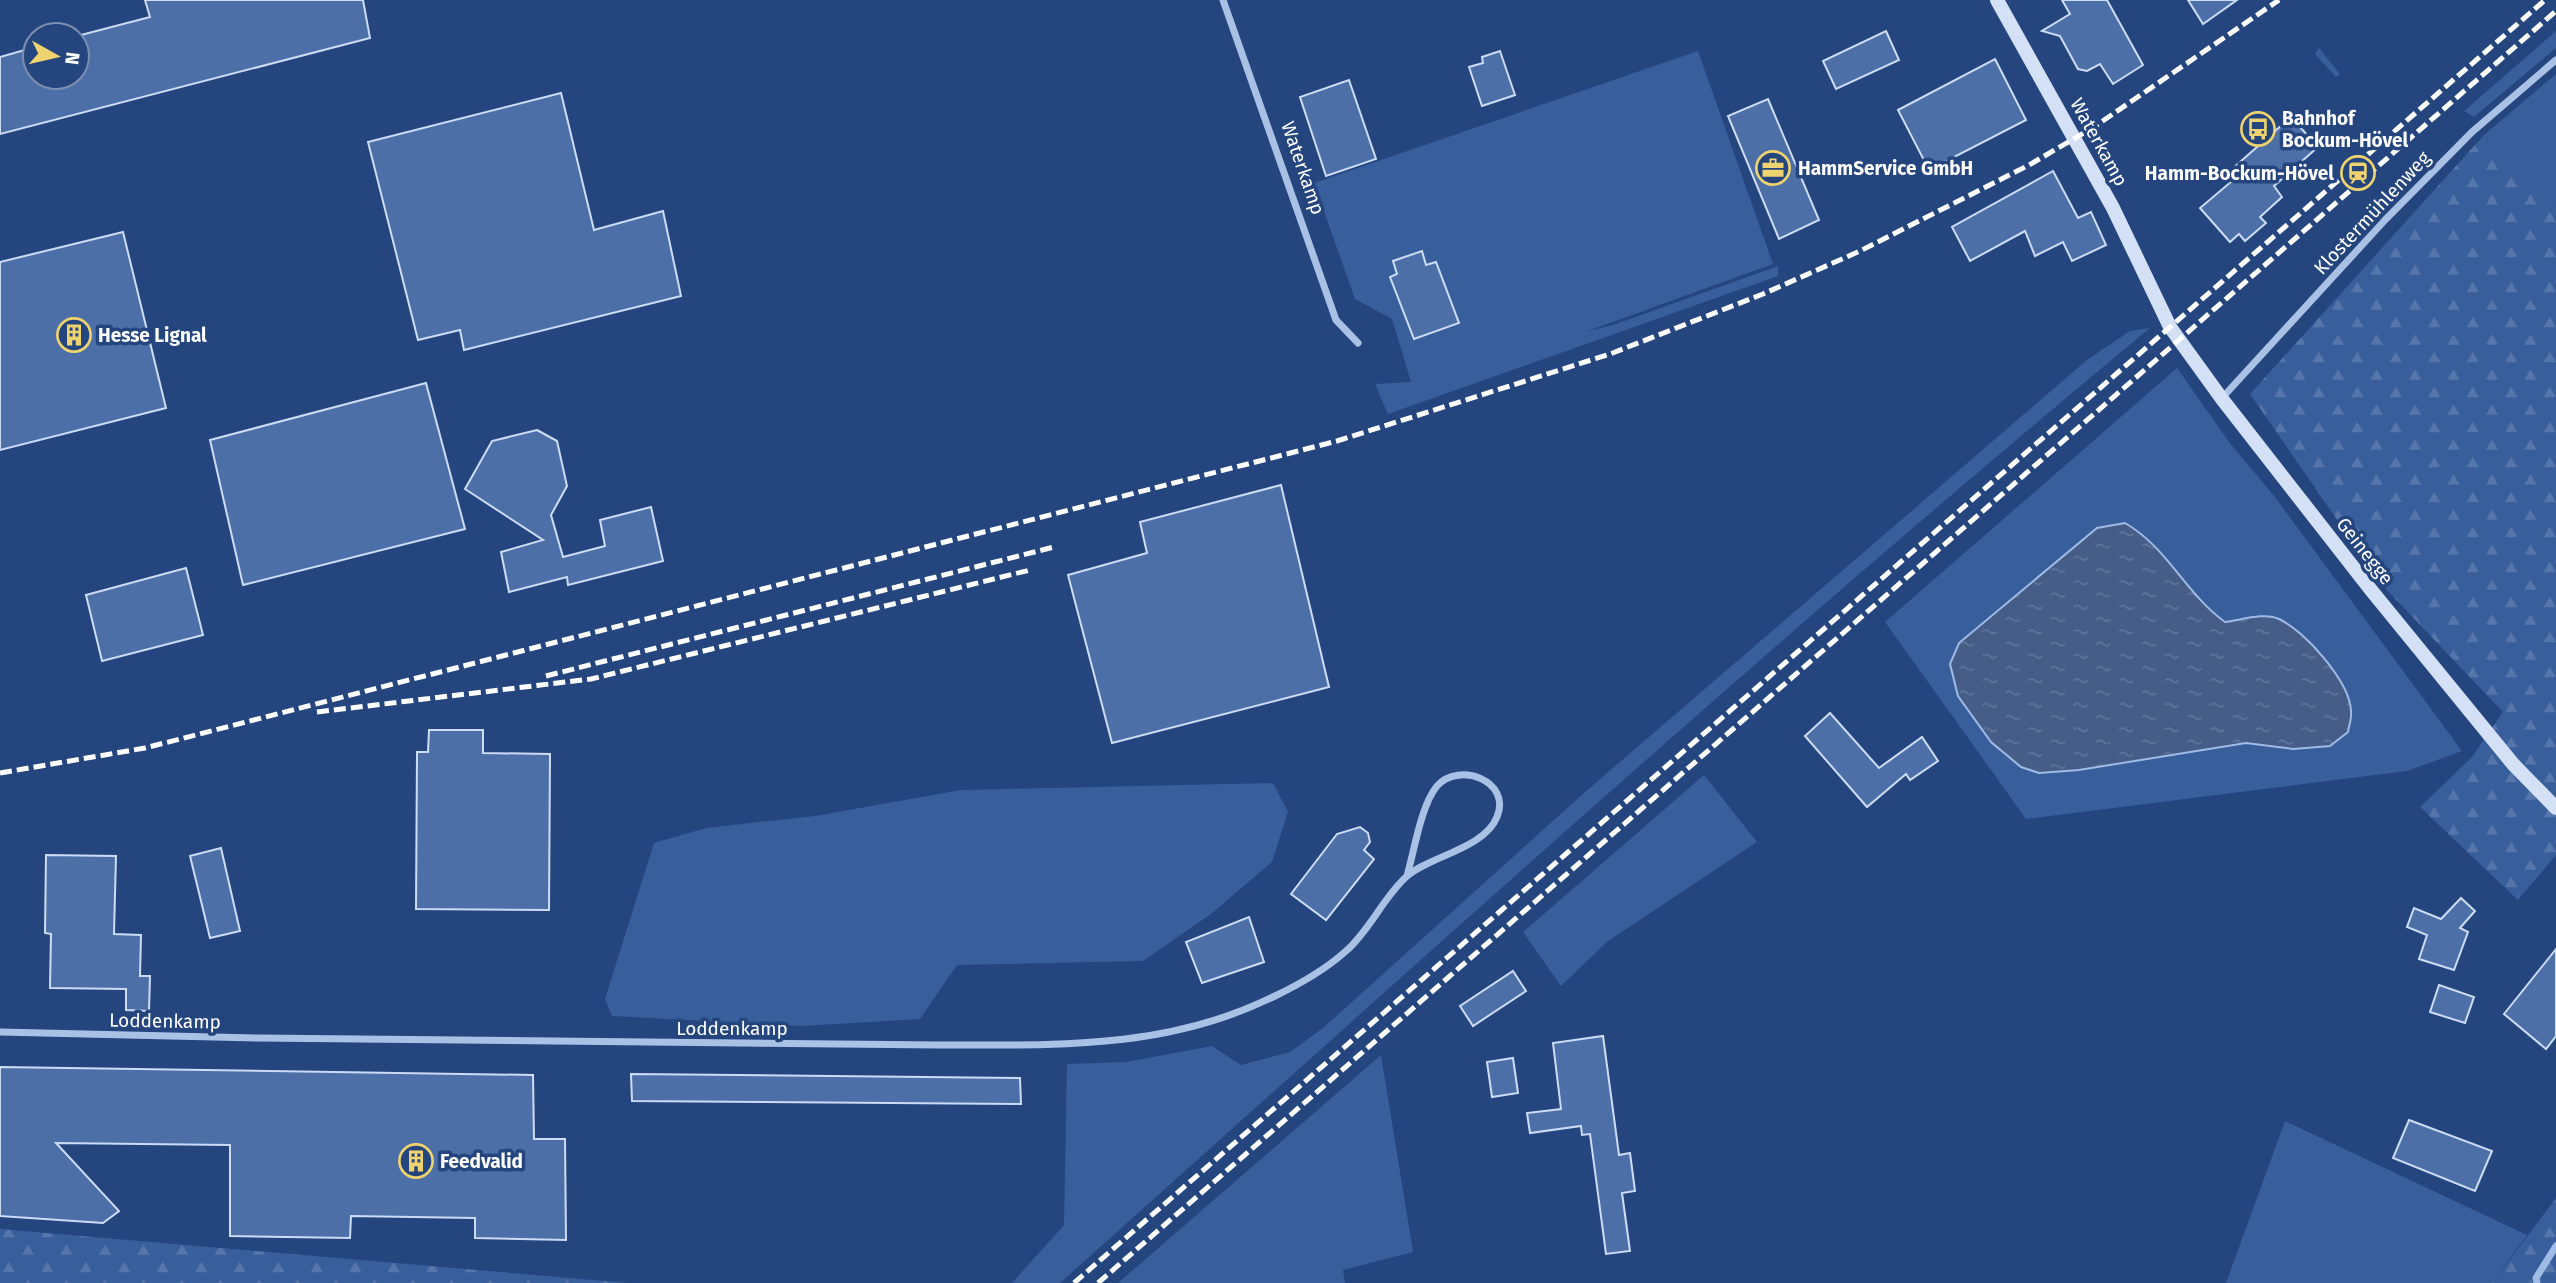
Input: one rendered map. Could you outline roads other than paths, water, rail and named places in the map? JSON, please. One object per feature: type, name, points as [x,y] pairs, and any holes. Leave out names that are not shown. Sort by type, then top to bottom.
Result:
[{"type":"street","name":"Waterkamp","points":[[1223,0],[1336,320],[1358,342]]},
{"type":"street","name":"Waterkamp","points":[[1997,0],[2113,208],[2159,308]]},
{"type":"street","name":"Klostermühlenweg","points":[[2222,399],[2385,220],[2472,132],[2556,60]]},
{"type":"street","name":"Geinegge","points":[[2159,308],[2222,399],[2429,662],[2513,764],[2556,808]]},
{"type":"street","name":"Loddenkamp","points":[[0,1032],[258,1038],[938,1045],[1049,1045],[1163,1036],[1212,1024],[1308,980],[1347,951],[1407,876],[1428,804],[1437,787],[1448,778],[1461,775],[1487,780],[1497,792],[1500,805],[1492,825],[1468,844],[1407,876]]},
{"type":"water","points":[[2125,523],[2153,545],[2199,598],[2225,622],[2260,616],[2273,617],[2301,634],[2335,672],[2343,686],[2351,711],[2348,732],[2330,746],[2293,749],[2246,743],[2079,770],[2039,773],[2021,767],[1991,742],[1958,696],[1950,664],[1959,643],[2097,528]]},
{"type":"waterway","name":"Geinegge","points":[[2537,1283],[2536,1278],[2556,1246]]},
{"type":"railway","points":[[0,773],[145,748],[1337,441],[1610,354],[1763,294],[1860,251],[2029,165],[2094,127],[2279,0]]},
{"type":"railway","points":[[1074,1283],[2545,0]]},
{"type":"railway","points":[[1098,1283],[2556,11]]},
{"type":"railway","points":[[546,676],[1054,547]]},
{"type":"railway","points":[[317,712],[591,679],[1030,570]]},
{"type":"place","name":"Bahnhof Bockum-Hövel","points":[[2258,129]]},
{"type":"place","name":"HammService GmbH","points":[[1773,168]]},
{"type":"place","name":"Hamm-Bockum-Hövel","points":[[2358,173]]},
{"type":"place","name":"Hesse Lignal","points":[[74,335]]},
{"type":"place","name":"Feedvalid","points":[[416,1161]]}]
